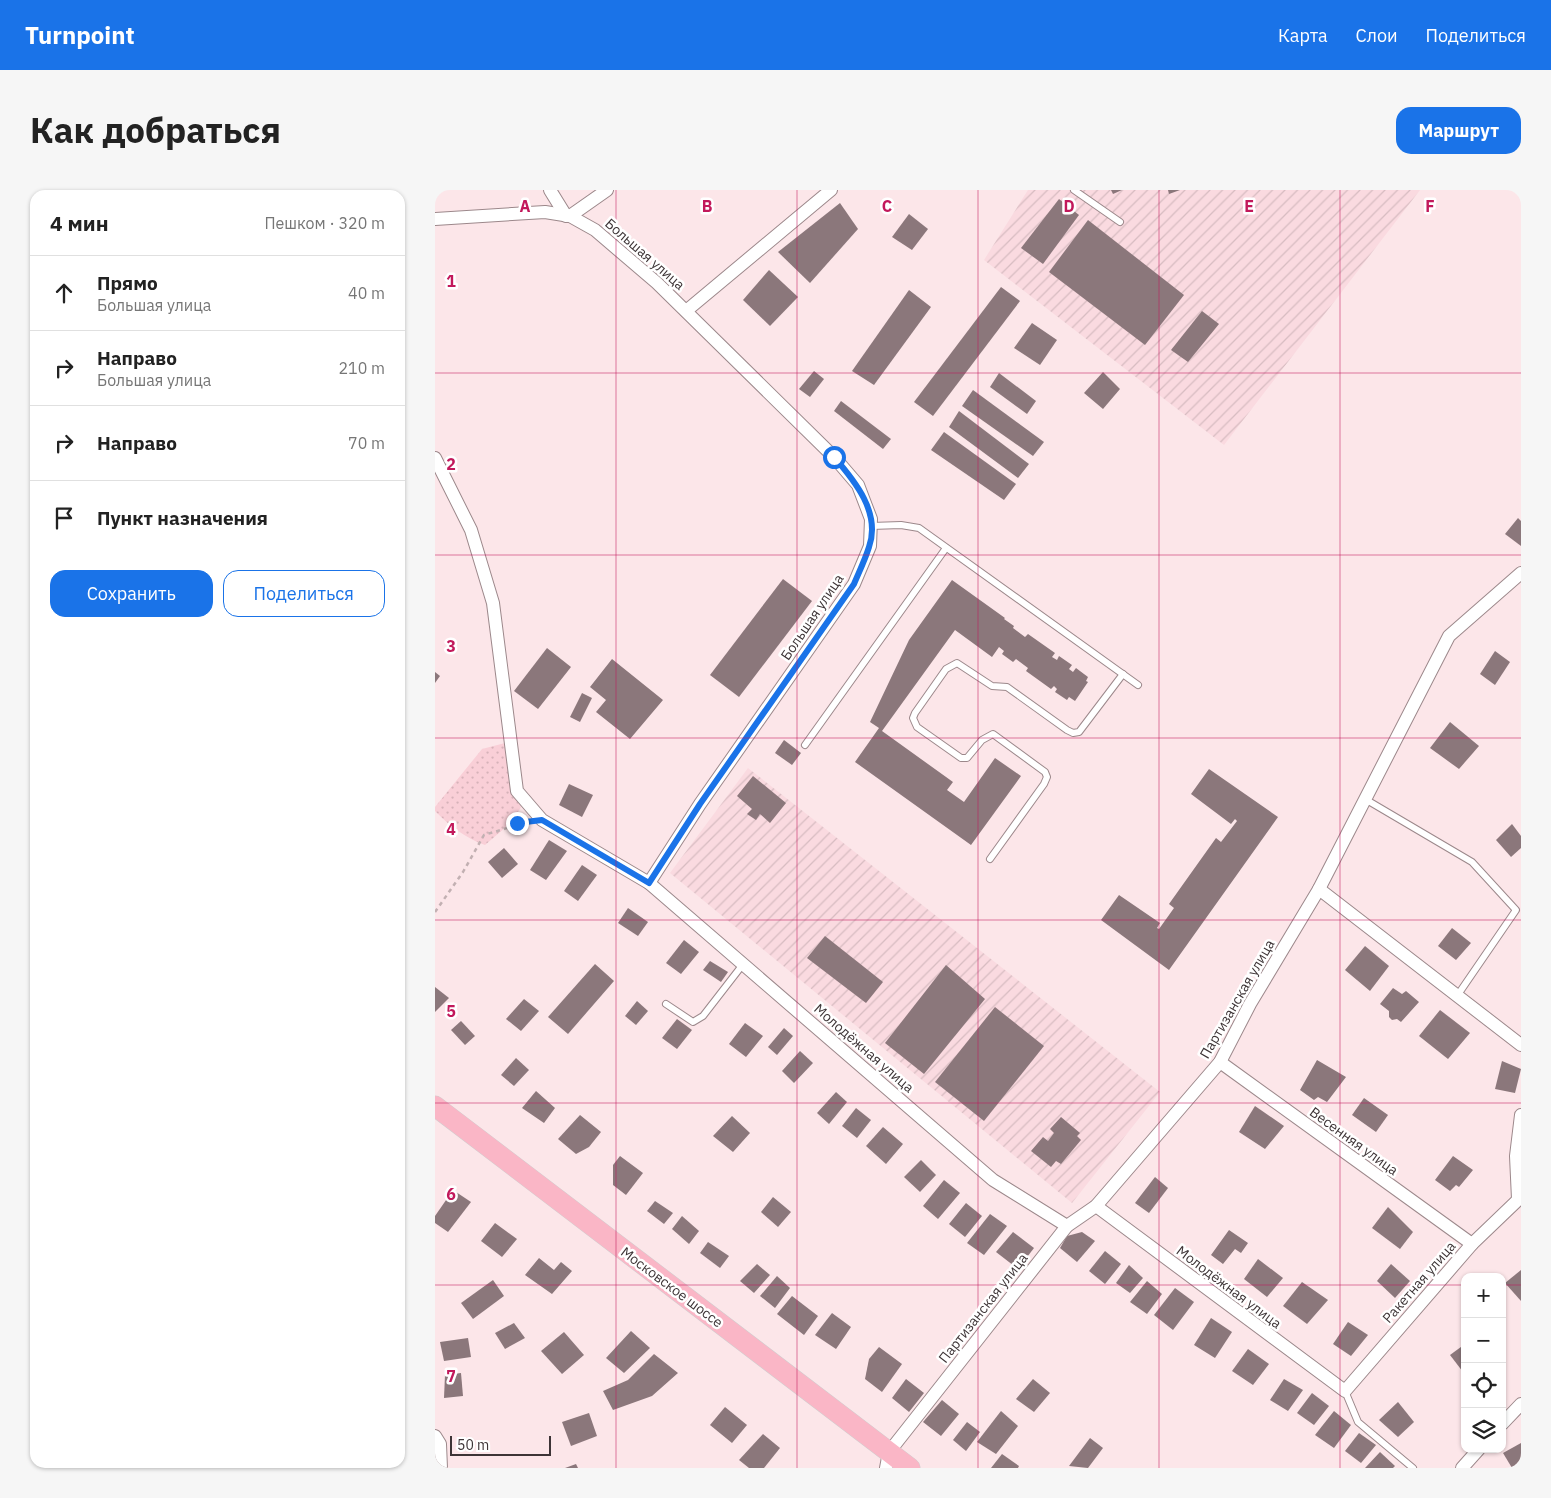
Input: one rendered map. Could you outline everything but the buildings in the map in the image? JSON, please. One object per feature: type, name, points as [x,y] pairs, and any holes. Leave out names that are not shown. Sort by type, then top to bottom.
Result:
[{"type":"main road","name":"Московское шоссе","points":[[435,1106],[887,1460],[909,1468]]},
{"type":"street","points":[[550,190],[568,216],[607,190]]},
{"type":"street","name":"Большая улица","points":[[686,311],[831,190]]},
{"type":"street","name":"Большая улица","points":[[435,219],[545,212],[568,216],[595,230],[686,311],[834,457],[859,485],[871,519],[870,546],[854,584],[700,804],[649,883]]},
{"type":"street","name":"Молодёжная улица","points":[[435,458],[471,530],[493,603],[517,791],[542,820],[649,883],[744,963],[993,1180],[1067,1226]]},
{"type":"street","name":"Партизанская улица","points":[[887,1460],[1067,1226],[1096,1206],[1220,1062],[1250,1004],[1319,889],[1449,636],[1521,573]]},
{"type":"street","points":[[1319,889],[1521,1045]]},
{"type":"street","name":"Весенняя улица","points":[[1220,1062],[1472,1244]]},
{"type":"street","points":[[1520,1198],[1516,1156],[1521,1115]]},
{"type":"street","name":"Ракетная улица","points":[[1345,1391],[1472,1244],[1520,1198]]},
{"type":"street","name":"Молодёжная улица","points":[[1096,1206],[1345,1391]]},
{"type":"street","points":[[1506,1420],[1521,1404]]},
{"type":"street","points":[[435,1436],[439,1444],[441,1468]]},
{"type":"street","points":[[1461,1468],[1475,1453]]},
{"type":"lane","points":[[1074,190],[1120,222]]},
{"type":"lane","points":[[871,526],[901,525],[919,528],[1138,685]]},
{"type":"lane","points":[[805,745],[946,548]]},
{"type":"lane","points":[[990,860],[1047,777],[1045,772],[998,736],[987,736],[972,754],[967,758],[961,758],[917,728],[913,718],[915,713],[946,669],[957,663],[992,686],[1007,687],[1073,733],[1079,732],[1084,728],[1123,674]]},
{"type":"lane","points":[[1365,799],[1472,862],[1516,910],[1457,996]]},
{"type":"lane","points":[[666,1004],[693,1022],[703,1016],[744,963]]},
{"type":"lane","points":[[1345,1391],[1358,1422],[1413,1468]]},
{"type":"path","points":[[435,912],[463,872],[484,836],[517,823],[542,820]]},
{"type":"shaded area","points":[[1028,190],[1420,190],[1224,445],[984,260]]},
{"type":"shaded area","points":[[505,743],[513,791],[521,807],[513,821],[485,845],[452,827],[435,811],[435,807],[482,749]]},
{"type":"shaded area","points":[[748,768],[1160,1092],[1072,1203],[670,873]]},
{"type":"route","points":[[517,823],[542,820],[649,883],[700,804],[854,584],[870,546],[871,519],[859,485],[834,457]]}]
